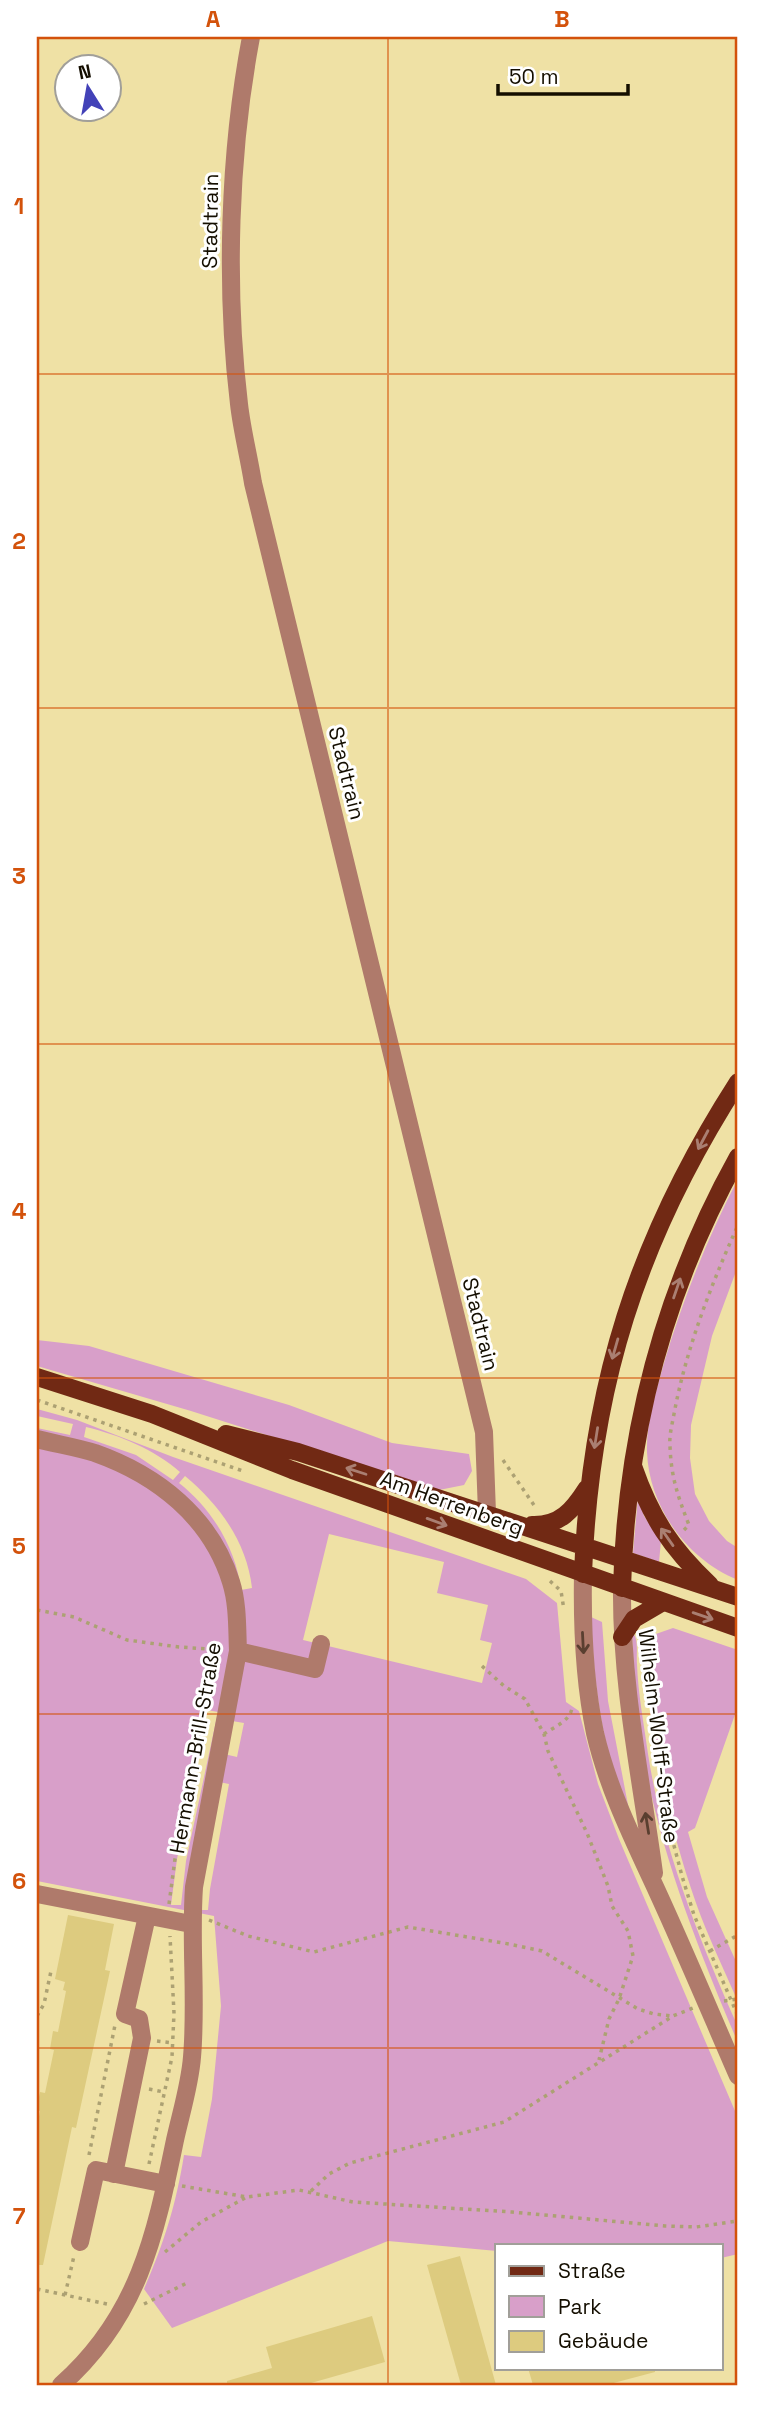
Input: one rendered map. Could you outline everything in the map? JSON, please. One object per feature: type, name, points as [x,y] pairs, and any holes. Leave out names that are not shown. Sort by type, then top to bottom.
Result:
[{"type":"main road","points":[[583,1574],[589,1486],[604,1391],[628,1304],[671,1199],[711,1124],[738,1082]]},
{"type":"main road","points":[[622,1588],[622,1558],[632,1462],[652,1366],[684,1269],[738,1157]]},
{"type":"main road","name":"Am Herrenberg","points":[[37,1377],[152,1414],[298,1452],[712,1588]]},
{"type":"main road","name":"Am Herrenberg","points":[[152,1414],[292,1470],[738,1629]]},
{"type":"main road","points":[[632,1462],[649,1505],[671,1545],[712,1588],[738,1597]]},
{"type":"main road","points":[[520,1524],[539,1525],[560,1519],[576,1505],[589,1486]]},
{"type":"main road","points":[[622,1637],[634,1619],[663,1602]]},
{"type":"street","name":"Stadtrain","points":[[251,37],[234,157],[233,312],[239,405],[253,484],[484,1432],[487,1513]]},
{"type":"street","name":"Hermann-Brill-Straße","points":[[37,1439],[93,1453],[141,1473],[189,1510],[219,1551],[232,1583],[238,1651],[194,1887],[191,1919],[194,2022],[192,2059],[166,2184],[145,2263],[124,2308],[108,2336],[82,2367],[61,2385]]},
{"type":"street","name":"Wilhelm-Wolff-Straße","points":[[583,1574],[583,1643],[587,1686],[596,1734],[625,1826],[657,1891],[738,2076]]},
{"type":"street","name":"Wilhelm-Wolff-Straße","points":[[622,1588],[622,1637],[631,1726],[657,1891]]},
{"type":"street","points":[[238,1651],[315,1669],[321,1644]]},
{"type":"street","points":[[37,1894],[168,1920],[191,1919]]},
{"type":"street","points":[[114,2174],[142,2038],[139,2019],[125,2014],[147,1916]]},
{"type":"street","points":[[80,2242],[96,2170],[166,2184]]},
{"type":"path","points":[[671,1545],[689,1525],[674,1485],[669,1443],[678,1394],[695,1334],[721,1262],[738,1225]]},
{"type":"path","points":[[484,1432],[541,1513]]},
{"type":"path","points":[[541,1577],[549,1580],[561,1591],[564,1618]]},
{"type":"path","points":[[37,1609],[74,1617],[127,1640],[238,1651]]},
{"type":"path","points":[[482,1666],[504,1686],[525,1699],[544,1734],[548,1751],[608,1885],[612,1906],[628,1931],[633,1956],[619,1999],[609,2019],[598,2062]]},
{"type":"path","points":[[146,2180],[172,2057],[174,2013],[168,1920],[175,1859],[204,1708],[229,1697]]},
{"type":"path","points":[[544,1734],[566,1720],[572,1713],[573,1703]]},
{"type":"path","points":[[662,1801],[694,1915],[738,2016]]},
{"type":"path","points":[[191,1919],[314,1952],[408,1927],[509,1944],[542,1951],[619,1999],[646,2011],[673,2016]]},
{"type":"path","points":[[710,1951],[738,1935]]},
{"type":"path","points":[[37,2016],[44,2004],[51,1971]]},
{"type":"path","points":[[311,2191],[329,2174],[350,2164],[504,2122],[673,2016],[706,2002],[738,1999]]},
{"type":"path","points":[[96,2170],[86,2168],[116,2019],[125,2014]]},
{"type":"path","points":[[166,2184],[247,2197],[299,2190],[353,2202],[512,2212],[665,2226],[696,2227],[738,2221]]},
{"type":"path","points":[[145,2263],[164,2253],[201,2222],[247,2197]]},
{"type":"path","points":[[65,2295],[77,2244],[80,2242]]},
{"type":"path","points":[[37,2289],[133,2310],[189,2283]]},
{"type":"green space","points":[[738,1179],[738,1266],[712,1336],[691,1425],[690,1458],[695,1494],[709,1521],[727,1541],[738,1548],[738,1580],[703,1559],[674,1529],[655,1493],[647,1452],[652,1407],[671,1339],[706,1247]]},
{"type":"green space","points":[[37,1340],[89,1346],[289,1405],[392,1443],[469,1454],[472,1471],[464,1485],[439,1490],[191,1411],[37,1366]]},
{"type":"green space","points":[[37,1409],[77,1420],[173,1457],[526,1579],[557,1603],[566,1702],[579,1711],[598,1784],[619,1839],[738,2118],[738,2254],[722,2258],[722,2244],[495,2244],[495,2251],[388,2241],[172,2328],[144,2289],[168,2224],[184,2155],[201,2157],[212,2099],[221,2006],[214,1916],[37,1881],[37,1428],[70,1435],[73,1424],[37,1416]],"holes":[[[86,1427],[111,1434],[148,1450],[180,1472],[173,1480],[136,1455],[84,1437]],[[185,1476],[210,1499],[230,1526],[244,1556],[252,1588],[241,1590],[234,1559],[220,1530],[202,1505],[179,1483]],[[329,1534],[444,1562],[437,1593],[488,1605],[480,1640],[492,1643],[482,1683],[303,1640]],[[207,1710],[218,1712],[186,1861],[181,1905],[171,1905],[177,1859]],[[232,1721],[244,1723],[237,1757],[224,1754]],[[219,1782],[229,1784],[208,1910],[196,1910]]]},
{"type":"green space","points":[[638,1497],[644,1516],[661,1541],[659,1562],[633,1553]]},
{"type":"green space","points":[[591,1617],[602,1622],[608,1701],[629,1810],[605,1740],[594,1666]]},
{"type":"green space","points":[[673,1628],[738,1650],[738,1706],[695,1828],[688,1832],[707,1897],[738,1966],[738,2002],[696,1903],[686,1872],[668,1808],[655,1744],[645,1646],[653,1635]]},
{"type":"green space","points":[[633,1633],[637,1643],[639,1686],[648,1754],[663,1825],[696,1927],[738,2027],[738,2043],[691,1926],[654,1805],[637,1711]]},
{"type":"building","points":[[68,1915],[114,1924],[105,1970],[110,1971],[76,2128],[72,2127],[43,2265],[37,2265],[37,2127],[40,2111],[37,2107],[40,2092],[45,2093],[54,2050],[50,2049],[53,2031],[58,2032],[66,1991],[63,1990],[65,1982],[55,1979]]},
{"type":"building","points":[[460,2256],[496,2385],[461,2385],[427,2265]]},
{"type":"building","points":[[372,2316],[385,2362],[304,2385],[227,2385],[227,2381],[272,2368],[266,2347]]},
{"type":"building","points":[[529,2370],[655,2370],[606,2385],[533,2385]]}]
